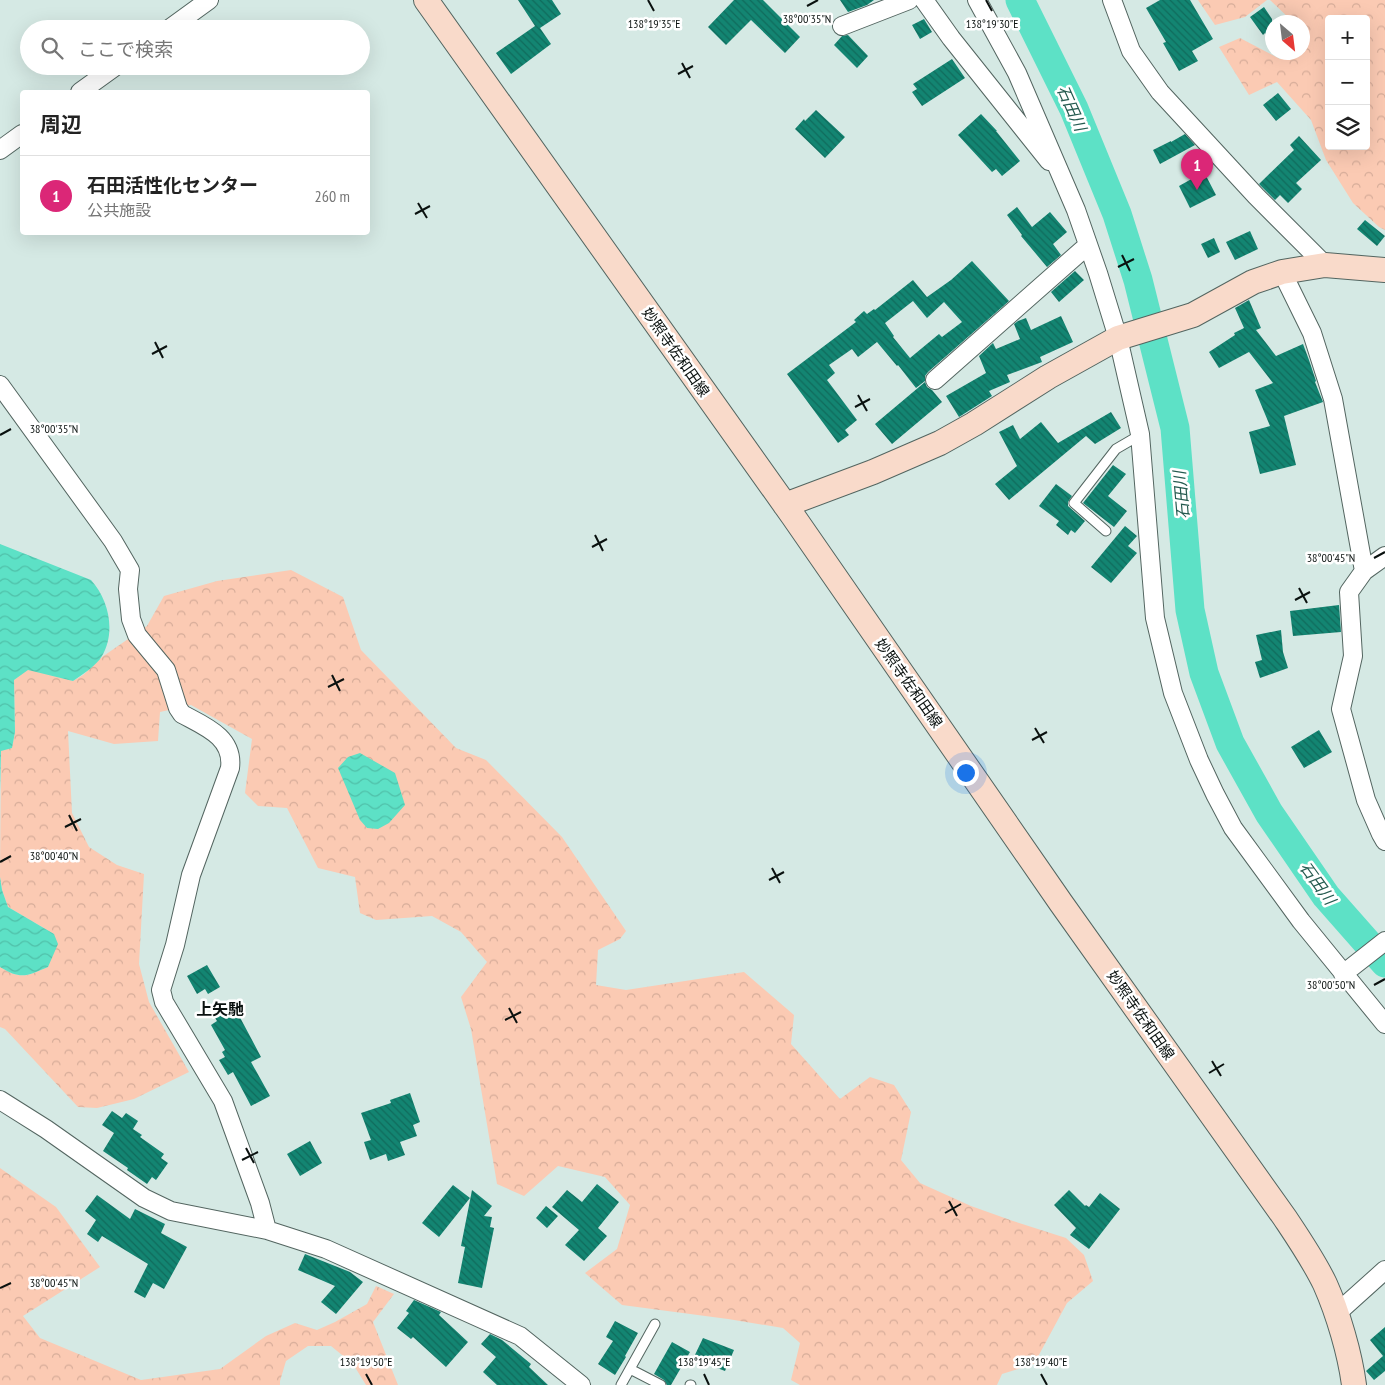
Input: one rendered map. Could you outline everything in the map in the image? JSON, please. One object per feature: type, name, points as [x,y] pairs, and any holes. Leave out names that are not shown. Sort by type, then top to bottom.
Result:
[{"type":"main road","name":"妙照寺佐和田線","points":[[426,0],[785,505],[1061,903],[1285,1218],[1313,1261],[1325,1284],[1352,1369],[1354,1385]]},
{"type":"main road","points":[[785,505],[873,472],[940,443],[974,424],[1048,377],[1123,337],[1194,315],[1253,282],[1282,272],[1325,265],[1385,270]]},
{"type":"street","points":[[181,20],[209,0]]},
{"type":"street","points":[[842,26],[909,0]]},
{"type":"street","points":[[924,0],[1012,117],[1062,177]]},
{"type":"street","points":[[978,0],[1017,73],[1062,177],[1123,337],[1140,434],[1155,618],[1176,701],[1198,760],[1233,828],[1301,921],[1347,970],[1385,1024]]},
{"type":"street","points":[[1112,0],[1131,51],[1160,92],[1256,196],[1325,265]]},
{"type":"street","points":[[83,90],[104,75]]},
{"type":"street","points":[[0,150],[20,135]]},
{"type":"street","points":[[935,380],[1088,245]]},
{"type":"street","points":[[1282,272],[1312,333],[1333,399],[1364,571]]},
{"type":"street","points":[[0,385],[113,541],[130,570],[128,590],[131,619],[137,635],[166,670],[182,714],[220,736],[232,758],[191,875],[175,945],[161,990],[164,1002],[223,1100],[260,1203],[267,1230]]},
{"type":"street","points":[[1385,556],[1364,571],[1349,592],[1353,656],[1341,710],[1366,800],[1385,841]]},
{"type":"street","points":[[1347,970],[1385,941]]},
{"type":"street","points":[[0,1100],[46,1129],[144,1198],[172,1211],[267,1230],[326,1249],[520,1336],[580,1385]]},
{"type":"street","points":[[1336,1314],[1385,1270]]},
{"type":"lane","points":[[1106,531],[1074,503],[1116,449],[1140,434]]},
{"type":"lane","points":[[621,1385],[655,1324]]},
{"type":"lane","points":[[630,1369],[661,1385]]},
{"type":"green space","points":[[1198,0],[1267,0],[1245,17],[1215,25]]},
{"type":"green space","points":[[1270,0],[1385,0],[1385,230],[1379,227],[1353,203],[1326,160],[1311,120],[1277,82],[1249,95],[1219,47],[1240,38],[1265,51],[1265,60],[1310,60],[1310,15],[1286,15]]},
{"type":"green space","points":[[291,570],[343,597],[361,650],[456,748],[486,760],[562,837],[626,931],[620,939],[598,950],[596,985],[626,990],[744,972],[794,1015],[791,1044],[840,1099],[870,1077],[894,1085],[911,1112],[901,1160],[920,1183],[971,1206],[1066,1238],[1084,1255],[1093,1281],[1067,1303],[1034,1364],[1002,1374],[997,1385],[800,1385],[791,1380],[800,1343],[783,1328],[622,1305],[585,1273],[617,1249],[630,1205],[605,1177],[558,1166],[524,1196],[497,1184],[471,1029],[461,997],[487,962],[461,932],[432,916],[376,920],[360,913],[355,877],[318,868],[287,808],[258,806],[245,793],[252,739],[191,705],[160,712],[158,741],[114,744],[68,731],[72,813],[89,847],[117,865],[144,874],[139,964],[149,1002],[189,1072],[134,1099],[97,1108],[78,1107],[5,1029],[0,1027],[0,967],[13,974],[24,975],[35,973],[48,967],[54,934],[8,907],[2,890],[0,877],[1,751],[12,747],[15,732],[14,680],[28,669],[73,681],[83,675],[102,657],[147,626],[164,596],[217,581]]},
{"type":"green space","points":[[0,1168],[56,1207],[100,1267],[23,1316],[40,1338],[141,1380],[220,1369],[266,1336],[295,1323],[317,1330],[335,1322],[367,1304],[376,1286],[394,1294],[373,1322],[398,1385],[366,1385],[353,1364],[331,1346],[308,1346],[286,1361],[280,1385],[0,1385]]},
{"type":"water","points":[[0,544],[91,580],[106,607],[109,637],[100,659],[73,681],[28,670],[14,680],[15,732],[12,748],[1,751],[0,792]]},
{"type":"water","points":[[360,753],[395,773],[405,805],[389,823],[378,829],[367,828],[360,820],[338,768],[348,757]]},
{"type":"water","points":[[0,877],[8,907],[54,934],[58,944],[48,967],[35,973],[13,974],[0,967]]},
{"type":"building","points":[[518,0],[552,0],[561,14],[540,28],[551,44],[511,74],[496,53],[535,26]]},
{"type":"building","points":[[734,0],[763,0],[800,37],[785,53],[751,20],[726,45],[708,27]]},
{"type":"building","points":[[840,0],[874,0],[867,5],[848,12]]},
{"type":"building","points":[[1160,0],[1190,0],[1213,39],[1192,51],[1198,61],[1179,71],[1163,43],[1166,42],[1146,8]]},
{"type":"building","points":[[1264,7],[1269,15],[1265,15],[1265,33],[1263,35],[1250,17]]},
{"type":"building","points":[[924,19],[932,32],[920,39],[912,25]]},
{"type":"building","points":[[848,35],[868,56],[857,68],[834,45],[842,36]]},
{"type":"building","points":[[952,59],[965,78],[922,106],[912,92],[917,89],[913,84]]},
{"type":"building","points":[[1278,93],[1291,109],[1276,121],[1263,105]]},
{"type":"building","points":[[816,110],[845,137],[825,158],[795,129]]},
{"type":"building","points":[[981,114],[1020,161],[1002,176],[996,169],[992,172],[958,135]]},
{"type":"building","points":[[1185,134],[1195,145],[1160,164],[1153,150]]},
{"type":"building","points":[[1299,136],[1321,160],[1296,183],[1302,189],[1288,203],[1280,195],[1275,200],[1259,184],[1294,150],[1290,145]]},
{"type":"building","points":[[1204,172],[1216,195],[1190,208],[1179,186]]},
{"type":"building","points":[[1017,207],[1032,227],[1050,212],[1067,232],[1053,244],[1061,255],[1047,267],[1021,236],[1007,215]]},
{"type":"building","points":[[1365,220],[1385,236],[1377,246],[1357,229]]},
{"type":"building","points":[[1250,231],[1258,249],[1235,260],[1226,242]]},
{"type":"building","points":[[1214,238],[1220,252],[1208,258],[1201,244]]},
{"type":"building","points":[[972,261],[1009,301],[928,372],[925,376],[925,381],[916,388],[877,342],[858,357],[852,349],[829,365],[835,373],[827,380],[857,420],[845,430],[849,435],[838,443],[787,374],[856,322],[854,320],[864,311],[867,314],[875,310],[913,280],[927,297],[951,280]],"holes":[[[913,301],[927,318],[944,302],[962,322],[942,337],[939,334],[910,358],[893,337],[885,323]]]},
{"type":"building","points":[[1075,271],[1084,280],[1059,302],[1051,292]]},
{"type":"building","points":[[1249,300],[1261,328],[1256,330],[1276,356],[1303,344],[1323,402],[1284,416],[1296,465],[1260,474],[1249,432],[1270,426],[1255,390],[1273,383],[1249,352],[1219,368],[1209,352],[1235,335],[1234,333],[1244,328],[1235,308]]},
{"type":"building","points":[[1061,316],[1073,342],[1040,357],[1042,362],[1007,375],[1010,382],[989,391],[992,396],[959,417],[946,396],[986,373],[979,356],[993,343],[996,349],[1020,339],[1014,324],[1018,321],[1026,318],[1031,330]]},
{"type":"building","points":[[925,382],[927,387],[942,402],[892,444],[875,424]]},
{"type":"building","points":[[1111,412],[1121,428],[1095,444],[1086,436],[1009,500],[995,484],[1017,466],[999,432],[1013,425],[1020,439],[1041,422],[1058,443]]},
{"type":"building","points":[[1113,465],[1126,474],[1108,496],[1127,511],[1114,527],[1083,503]]},
{"type":"building","points":[[1056,484],[1072,496],[1068,506],[1085,521],[1075,533],[1071,530],[1068,535],[1056,525],[1059,521],[1039,506]]},
{"type":"building","points":[[1125,526],[1137,536],[1128,546],[1137,553],[1111,583],[1091,567]]},
{"type":"building","points":[[1339,605],[1341,632],[1293,636],[1290,611]]},
{"type":"building","points":[[1281,630],[1283,652],[1288,668],[1260,678],[1255,662],[1262,660],[1256,635]]},
{"type":"building","points":[[1319,730],[1332,752],[1304,768],[1291,747]]},
{"type":"building","points":[[207,965],[220,987],[208,994],[205,989],[197,994],[187,976]]},
{"type":"building","points":[[235,1008],[261,1057],[251,1062],[270,1096],[251,1106],[233,1072],[228,1075],[219,1060],[225,1057],[222,1052],[225,1050],[211,1025],[217,1021],[215,1018]]},
{"type":"building","points":[[410,1093],[420,1122],[413,1125],[417,1136],[400,1142],[405,1155],[388,1161],[386,1154],[370,1160],[364,1142],[371,1140],[361,1113],[391,1103],[390,1100]]},
{"type":"building","points":[[112,1111],[122,1118],[126,1113],[138,1121],[133,1129],[142,1135],[140,1137],[164,1154],[161,1158],[168,1163],[156,1180],[152,1177],[147,1184],[103,1151],[114,1133],[102,1125]]},
{"type":"building","points":[[310,1141],[322,1163],[300,1176],[287,1154]]},
{"type":"building","points":[[597,1184],[619,1202],[598,1228],[607,1236],[584,1261],[565,1245],[579,1230],[552,1207],[567,1190],[582,1202]]},
{"type":"building","points":[[453,1185],[470,1198],[439,1237],[422,1223]]},
{"type":"building","points":[[472,1190],[492,1206],[484,1216],[492,1217],[490,1227],[494,1228],[482,1288],[458,1283],[465,1247],[461,1246]]},
{"type":"building","points":[[1069,1190],[1085,1206],[1089,1207],[1100,1193],[1120,1209],[1089,1249],[1070,1235],[1076,1228],[1054,1205]]},
{"type":"building","points":[[97,1195],[130,1219],[135,1209],[165,1224],[161,1233],[187,1247],[164,1289],[153,1283],[145,1298],[134,1292],[148,1264],[102,1236],[98,1242],[87,1234],[96,1220],[85,1211]]},
{"type":"building","points":[[546,1206],[558,1216],[547,1228],[536,1218]]},
{"type":"building","points":[[305,1254],[350,1272],[363,1282],[336,1314],[321,1302],[335,1286],[298,1270]]},
{"type":"building","points":[[414,1300],[441,1312],[439,1315],[468,1342],[446,1367],[413,1337],[411,1339],[397,1328],[409,1313],[406,1311]]},
{"type":"building","points":[[615,1321],[638,1333],[615,1375],[598,1364],[613,1341],[606,1337]]},
{"type":"building","points":[[1385,1327],[1385,1371],[1374,1380],[1366,1371],[1383,1356],[1370,1340]]},
{"type":"building","points":[[490,1334],[502,1340],[531,1364],[529,1367],[548,1385],[497,1385],[483,1372],[496,1357],[481,1344]]},
{"type":"building","points":[[703,1338],[734,1350],[725,1371],[693,1359]]},
{"type":"building","points":[[672,1342],[690,1352],[671,1385],[667,1385],[664,1380],[654,1374]]},
{"type":"waterway","name":"石田川","points":[[1020,0],[1074,109],[1117,214],[1138,280],[1175,428],[1190,610],[1204,673],[1230,743],[1269,813],[1326,896],[1385,963]]},
{"type":"place","name":"石田活性化センター","points":[[1197,190]]},
{"type":"district","name":"上矢馳","points":[[220,1009]]}]
